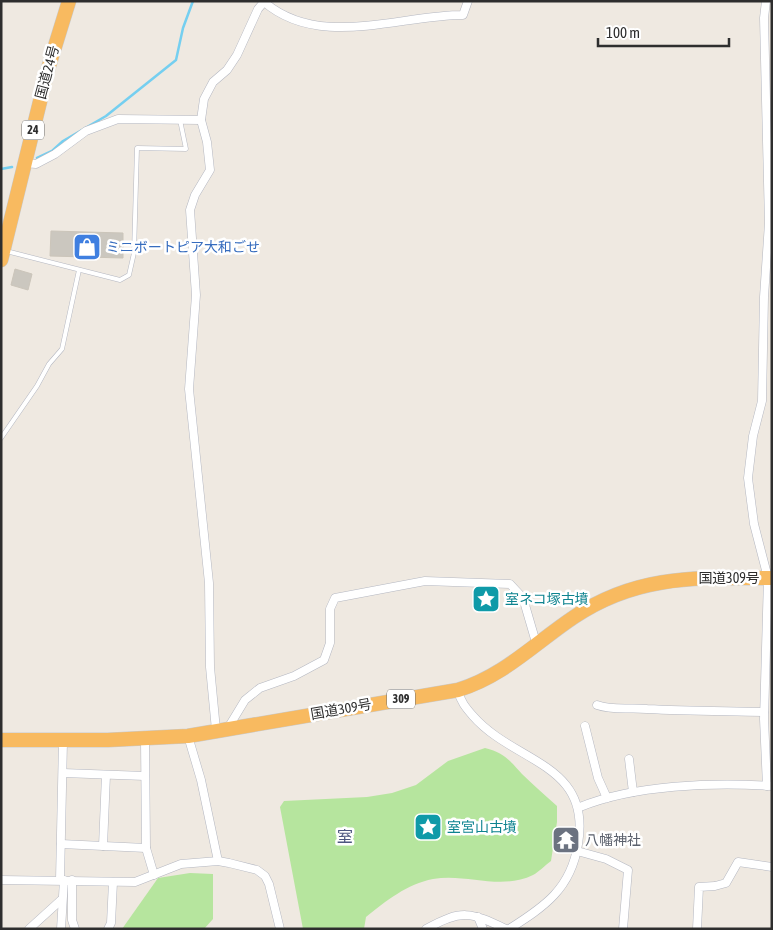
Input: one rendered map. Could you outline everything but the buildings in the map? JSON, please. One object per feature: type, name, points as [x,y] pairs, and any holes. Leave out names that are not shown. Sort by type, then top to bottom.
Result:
[{"type":"highway","name":"国道24号","points":[[2,256],[48,69],[69,1]]},
{"type":"highway","name":"国道309号","points":[[1,740],[63,741],[188,736],[458,690],[488,679],[537,646],[573,618],[626,590],[682,578],[770,578]]},
{"type":"street","points":[[222,729],[210,666],[208,583],[189,389],[196,295],[190,210],[195,195],[210,170],[207,142],[201,120],[204,99],[213,82],[227,70],[237,55],[258,9],[264,2],[275,10],[304,22],[331,26],[359,26],[441,15],[464,15],[468,1]]},
{"type":"street","points":[[580,807],[633,792],[712,784],[770,786],[764,712],[770,578],[754,524],[748,478],[753,436],[762,402],[768,286],[770,222],[764,18],[766,1]]},
{"type":"street","points":[[25,164],[36,164],[54,154],[86,130],[105,122],[118,119],[201,120]]},
{"type":"street","points":[[222,729],[245,700],[260,688],[294,676],[324,660],[330,643],[330,609],[335,598],[425,581],[510,584],[523,598],[537,646]]},
{"type":"street","points":[[426,929],[453,915],[478,917],[507,929],[544,906],[557,893],[565,882],[577,851],[581,821],[580,807],[557,774],[486,730],[466,708],[460,699],[458,690]]},
{"type":"street","points":[[597,705],[610,709],[639,708],[676,712],[764,712]]},
{"type":"street","points":[[585,726],[598,778],[607,798]]},
{"type":"street","points":[[188,736],[205,797],[218,861]]},
{"type":"street","points":[[146,739],[146,848],[154,874]]},
{"type":"street","points":[[63,741],[61,844],[75,929]]},
{"type":"street","points":[[629,759],[633,792]]},
{"type":"street","points":[[63,773],[145,776]]},
{"type":"street","points":[[103,846],[106,774]]},
{"type":"street","points":[[61,844],[146,848]]},
{"type":"street","points":[[577,851],[606,859],[628,870],[623,929]]},
{"type":"street","points":[[1,880],[135,882],[181,864],[218,861],[257,870],[265,876],[269,884],[280,929]]},
{"type":"street","points":[[697,929],[699,887],[726,883],[738,862],[772,867]]},
{"type":"street","points":[[61,929],[61,900],[66,880]]},
{"type":"street","points":[[108,929],[111,923],[112,882]]},
{"type":"street","points":[[29,929],[61,900]]},
{"type":"street","points":[[478,917],[483,929]]},
{"type":"lane","points":[[2,256],[80,270],[120,280],[129,274],[134,253],[137,148],[186,149],[180,120]]},
{"type":"lane","points":[[1,438],[37,386],[49,364],[62,349],[80,270]]},
{"type":"green space","points":[[485,748],[497,752],[506,758],[557,806],[557,822],[551,861],[538,872],[521,880],[496,882],[446,878],[423,881],[397,894],[366,917],[364,929],[303,929],[280,807],[284,801],[367,797],[392,793],[416,785],[448,761]]},
{"type":"green space","points":[[190,873],[213,874],[213,919],[204,929],[122,929],[158,878]]},
{"type":"waterway","points":[[37,158],[52,151],[63,141],[106,116],[176,60],[183,28],[193,1]]},
{"type":"waterway","points":[[1,169],[12,167]]},
{"type":"place","name":"ミニボートピア大和ごせ","points":[[87,247]]},
{"type":"place","name":"室ネコ塚古墳","points":[[486,599]]},
{"type":"place","name":"室宮山古墳","points":[[428,827]]},
{"type":"place","name":"八幡神社","points":[[566,840]]},
{"type":"district","name":"室","points":[[345,836]]}]
